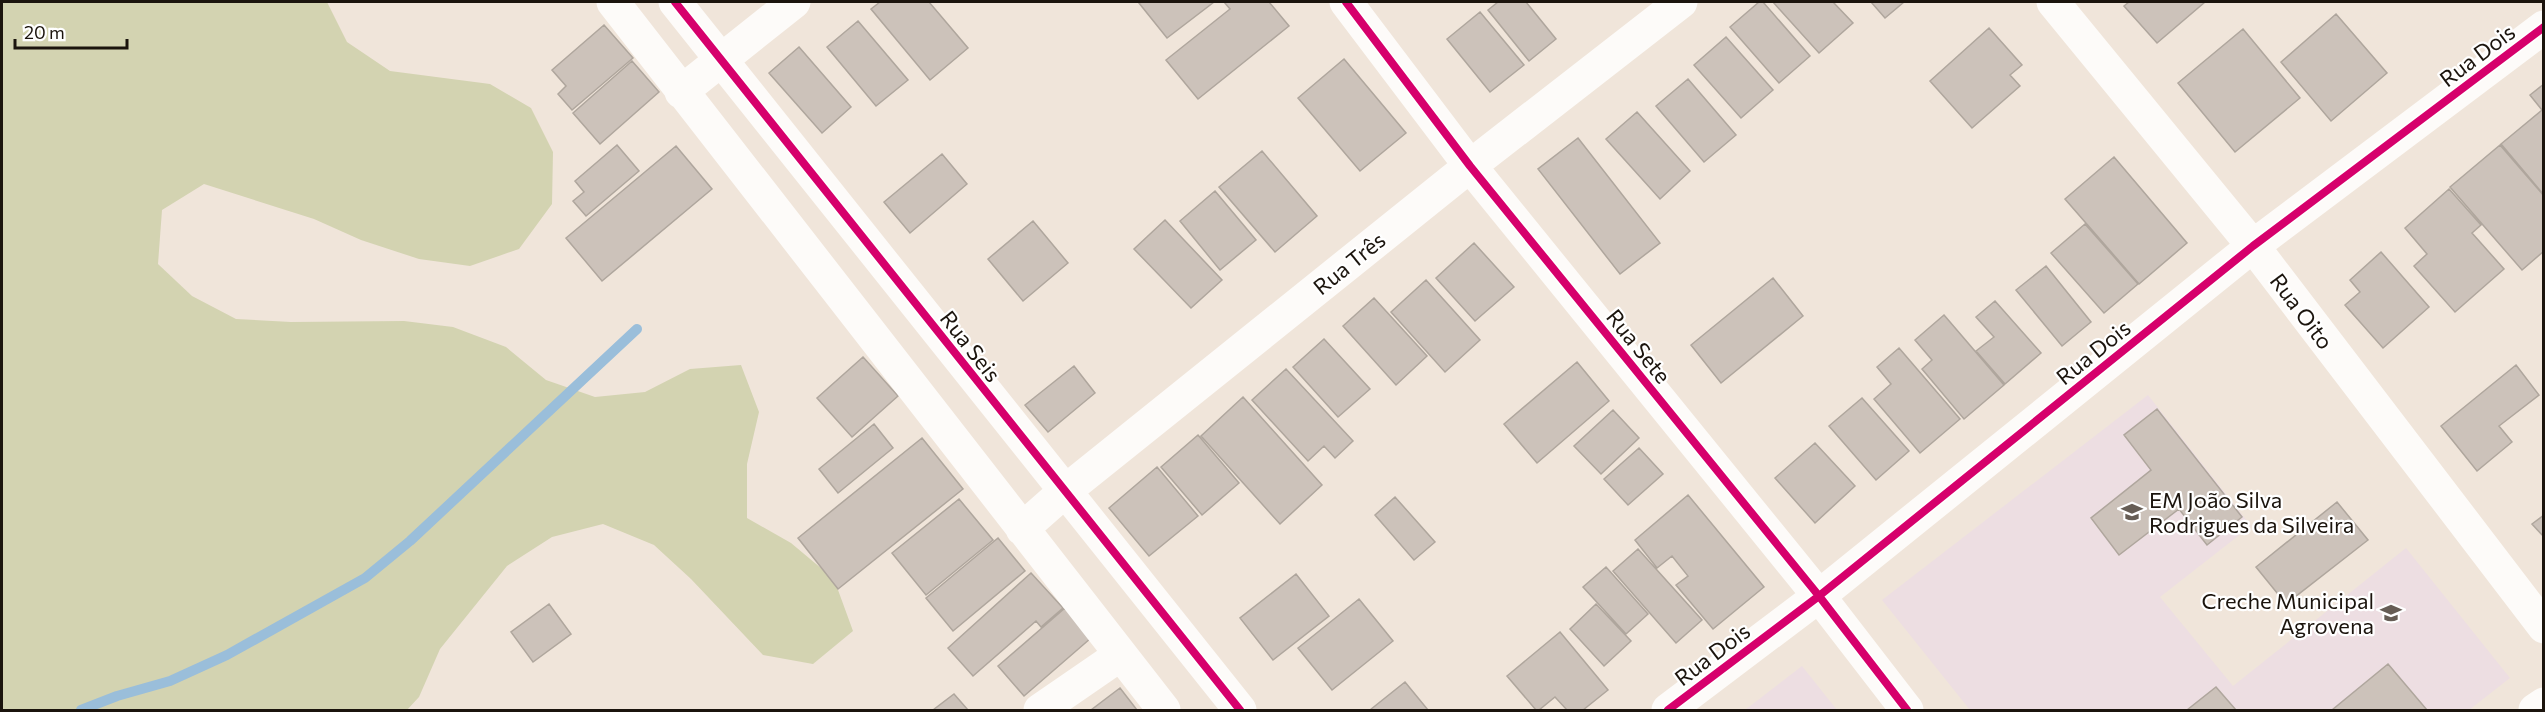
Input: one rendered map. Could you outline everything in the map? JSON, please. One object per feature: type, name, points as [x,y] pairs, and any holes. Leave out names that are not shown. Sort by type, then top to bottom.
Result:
[{"type":"street","points":[[613,2],[1164,711]]},
{"type":"street","name":"Rua Seis","points":[[675,2],[1240,711]]},
{"type":"street","points":[[681,92],[794,2]]},
{"type":"street","name":"Rua Sete","points":[[1346,2],[1470,166],[1819,596],[1907,711]]},
{"type":"street","name":"Rua Três","points":[[1022,529],[1064,492],[1470,166],[1681,2]]},
{"type":"street","name":"Rua Oito","points":[[2053,2],[2253,246],[2544,627]]},
{"type":"street","name":"Rua Dois","points":[[1668,711],[1819,596],[2253,246],[2544,27]]},
{"type":"street","points":[[1041,711],[1120,655]]},
{"type":"street","points":[[2535,711],[2544,704]]},
{"type":"shaded area","points":[[2148,395],[2251,526],[2160,597],[2233,686],[2406,548],[2510,678],[2469,710],[1970,710],[1882,600]]},
{"type":"shaded area","points":[[1802,666],[1837,710],[1745,710]]},
{"type":"green space","points":[[2,2],[327,2],[347,42],[390,71],[490,84],[531,108],[553,152],[552,204],[519,249],[470,266],[419,259],[361,240],[314,219],[204,184],[162,210],[158,264],[192,296],[236,319],[291,322],[404,321],[453,327],[506,347],[546,380],[595,397],[645,392],[690,369],[741,365],[759,412],[747,464],[747,518],[791,543],[834,579],[853,631],[813,664],[763,655],[691,579],[654,545],[603,524],[552,537],[507,566],[440,649],[419,697],[407,710],[2,710]]},
{"type":"building","points":[[880,2],[929,2],[968,48],[930,80],[871,9]]},
{"type":"building","points":[[1214,2],[1167,38],[1139,3]]},
{"type":"building","points":[[1224,2],[1269,2],[1289,26],[1198,99],[1166,60],[1230,9]]},
{"type":"building","points":[[1498,2],[1526,2],[1556,39],[1529,61],[1488,10]]},
{"type":"building","points":[[1759,2],[1763,2],[1810,56],[1779,83],[1730,27]]},
{"type":"building","points":[[1773,2],[1833,2],[1853,23],[1819,53]]},
{"type":"building","points":[[1871,2],[1904,2],[1885,18]]},
{"type":"building","points":[[2129,2],[2205,2],[2157,43],[2124,6]]},
{"type":"building","points":[[1480,12],[1524,65],[1490,92],[1447,39]]},
{"type":"building","points":[[2336,14],[2387,73],[2331,121],[2281,62]]},
{"type":"building","points":[[858,21],[908,80],[876,106],[827,47]]},
{"type":"building","points":[[604,25],[633,58],[572,110],[558,94],[566,86],[552,70]]},
{"type":"building","points":[[1989,28],[2022,65],[2010,75],[2020,86],[1972,128],[1930,81]]},
{"type":"building","points":[[2243,29],[2300,98],[2235,152],[2178,83]]},
{"type":"building","points":[[1726,37],[1773,90],[1741,118],[1694,65]]},
{"type":"building","points":[[799,47],[851,107],[822,133],[769,73]]},
{"type":"building","points":[[1344,59],[1406,133],[1360,171],[1298,98]]},
{"type":"building","points":[[632,61],[659,92],[600,144],[573,113]]},
{"type":"building","points":[[1688,79],[1736,135],[1704,162],[1656,106]]},
{"type":"building","points":[[2544,84],[2544,195],[2501,144],[2542,110],[2530,95]]},
{"type":"building","points":[[1637,112],[1690,171],[1660,199],[1606,139]]},
{"type":"building","points":[[1578,138],[1660,243],[1620,274],[1538,169]]},
{"type":"building","points":[[617,145],[639,171],[586,216],[573,201],[584,192],[575,181]]},
{"type":"building","points":[[2500,145],[2544,196],[2544,251],[2522,270],[2450,187]]},
{"type":"building","points":[[676,146],[712,189],[602,281],[566,238]]},
{"type":"building","points":[[1262,151],[1317,216],[1275,252],[1219,187]]},
{"type":"building","points":[[942,154],[967,184],[910,233],[884,202]]},
{"type":"building","points":[[2114,157],[2187,243],[2139,284],[2065,199]]},
{"type":"building","points":[[2449,189],[2481,225],[2472,233],[2504,269],[2455,312],[2414,266],[2427,254],[2405,228]]},
{"type":"building","points":[[1215,191],[1256,240],[1220,270],[1180,221]]},
{"type":"building","points":[[1165,220],[1222,280],[1191,308],[1134,249]]},
{"type":"building","points":[[1033,221],[1068,263],[1023,301],[988,259]]},
{"type":"building","points":[[2085,224],[2138,284],[2104,313],[2051,253]]},
{"type":"building","points":[[1474,243],[1514,287],[1475,321],[1436,278]]},
{"type":"building","points":[[2381,252],[2429,307],[2383,348],[2345,305],[2360,292],[2350,280]]},
{"type":"building","points":[[2046,266],[2091,322],[2062,346],[2016,290]]},
{"type":"building","points":[[1773,278],[1803,316],[1721,383],[1691,345]]},
{"type":"building","points":[[1426,280],[1480,340],[1445,372],[1391,312]]},
{"type":"building","points":[[1374,298],[1427,356],[1396,385],[1343,326]]},
{"type":"building","points":[[1995,301],[2041,353],[2005,384],[1976,351],[1994,337],[1976,317]]},
{"type":"building","points":[[1944,315],[2004,385],[1964,419],[1922,369],[1932,360],[1915,340]]},
{"type":"building","points":[[1324,339],[1370,389],[1338,417],[1293,367]]},
{"type":"building","points":[[1899,348],[1960,419],[1920,453],[1874,399],[1891,384],[1877,367]]},
{"type":"building","points":[[863,357],[898,396],[852,437],[817,398]]},
{"type":"building","points":[[1577,362],[1609,401],[1537,463],[1504,424]]},
{"type":"building","points":[[2516,365],[2539,395],[2499,426],[2512,442],[2477,471],[2441,426]]},
{"type":"building","points":[[1074,366],[1095,393],[1048,432],[1025,405]]},
{"type":"building","points":[[1286,369],[1353,441],[1335,458],[1324,446],[1308,461],[1252,400]]},
{"type":"building","points":[[1243,397],[1322,485],[1280,524],[1201,436]]},
{"type":"building","points":[[1862,398],[1909,451],[1876,480],[1829,426]]},
{"type":"building","points":[[2157,409],[2242,517],[2207,545],[2179,509],[2119,555],[2091,518],[2151,470],[2124,435]]},
{"type":"building","points":[[1613,410],[1639,438],[1601,474],[1574,446]]},
{"type":"building","points":[[874,424],[893,448],[838,493],[819,469]]},
{"type":"building","points":[[1198,435],[1239,483],[1202,515],[1161,467]]},
{"type":"building","points":[[922,438],[963,489],[838,589],[798,538]]},
{"type":"building","points":[[1815,443],[1855,486],[1815,523],[1775,478]]},
{"type":"building","points":[[1639,448],[1663,474],[1628,505],[1604,479]]},
{"type":"building","points":[[1157,467],[1198,516],[1149,556],[1109,508]]},
{"type":"building","points":[[1688,495],[1764,587],[1713,629],[1676,585],[1688,576],[1672,556],[1657,568],[1635,540]]},
{"type":"building","points":[[1395,497],[1435,542],[1414,560],[1375,515]]},
{"type":"building","points":[[959,499],[993,540],[926,595],[892,553]]},
{"type":"building","points":[[2337,502],[2368,540],[2286,604],[2256,567]]},
{"type":"building","points":[[2544,515],[2544,537],[2532,524]]},
{"type":"building","points":[[998,538],[1025,571],[953,631],[926,598]]},
{"type":"building","points":[[1638,549],[1702,620],[1676,643],[1613,571]]},
{"type":"building","points":[[1606,567],[1648,614],[1626,634],[1583,587]]},
{"type":"building","points":[[1031,573],[1063,608],[1041,627],[1036,621],[973,676],[948,648]]},
{"type":"building","points":[[1296,574],[1329,616],[1273,660],[1240,618]]},
{"type":"building","points":[[1359,599],[1393,641],[1332,690],[1298,648]]},
{"type":"building","points":[[549,604],[571,634],[533,662],[511,632]]},
{"type":"building","points":[[1596,604],[1631,641],[1604,666],[1570,629]]},
{"type":"building","points":[[1065,608],[1091,638],[1024,696],[998,666]]},
{"type":"building","points":[[1560,632],[1608,690],[1583,710],[1567,710],[1555,697],[1536,710],[1507,676]]},
{"type":"building","points":[[2388,664],[2427,710],[2332,710]]},
{"type":"building","points":[[1405,682],[1428,710],[1370,710]]},
{"type":"building","points":[[2216,687],[2236,710],[2187,710]]},
{"type":"building","points":[[1120,688],[1137,710],[1091,710]]},
{"type":"building","points":[[954,694],[968,710],[933,710]]},
{"type":"waterway","points":[[81,710],[117,696],[170,681],[227,655],[365,578],[410,541],[637,329]]},
{"type":"cycle path","points":[[675,2],[1240,710]]},
{"type":"cycle path","points":[[1346,2],[1470,166],[1819,596],[1907,710]]},
{"type":"cycle path","points":[[1668,710],[1819,596],[2253,246],[2544,27]]},
{"type":"place","name":"EM João Silva Rodrigues da Silveira","points":[[2132,512]]},
{"type":"place","name":"Creche Municipal Agrovena","points":[[2391,613]]}]
